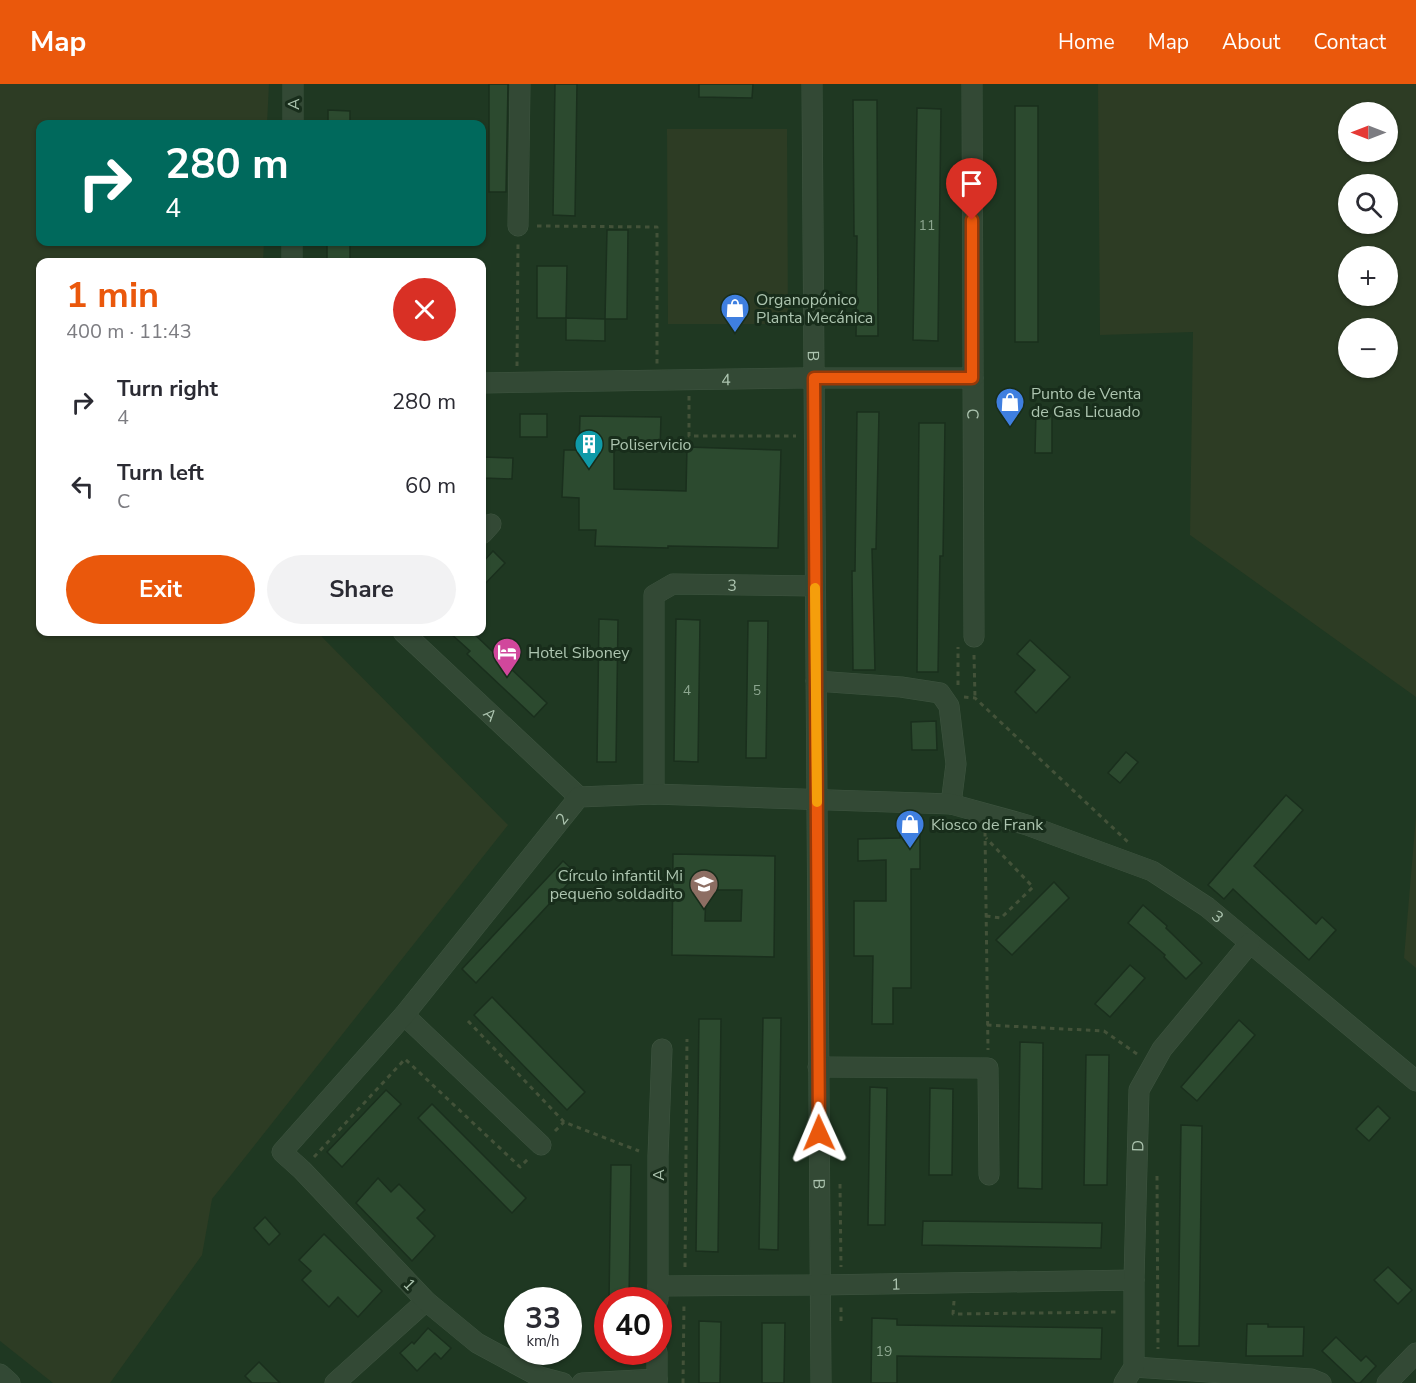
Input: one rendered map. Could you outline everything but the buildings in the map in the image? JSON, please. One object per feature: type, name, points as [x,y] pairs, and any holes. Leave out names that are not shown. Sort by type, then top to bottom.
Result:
[{"type":"street","name":"A","points":[[293,120],[294,84]]},
{"type":"street","points":[[518,226],[520,84]]},
{"type":"street","name":"B","points":[[812,84],[821,1383]]},
{"type":"street","name":"C","points":[[972,84],[974,637]]},
{"type":"street","name":"4","points":[[486,383],[972,378]]},
{"type":"street","name":"3","points":[[654,794],[654,595],[673,584],[815,586]]},
{"type":"street","name":"A","points":[[407,636],[579,797]]},
{"type":"street","points":[[816,681],[901,687],[940,693],[949,706],[956,764],[951,804]]},
{"type":"street","name":"2","points":[[282,1152],[404,1015],[579,797],[654,794],[817,799],[951,804],[985,812]]},
{"type":"street","name":"3","points":[[985,812],[1152,871],[1207,907],[1416,1081]]},
{"type":"street","name":"D","points":[[1129,1375],[1134,1312],[1139,1090],[1162,1049],[1250,943]]},
{"type":"street","points":[[404,1015],[541,1145]]},
{"type":"street","name":"A","points":[[658,1287],[658,1156],[662,1049]]},
{"type":"street","points":[[818,1067],[988,1068],[989,1175]]},
{"type":"street","name":"1","points":[[282,1152],[302,1170],[426,1301],[477,1343],[540,1377],[563,1383]]},
{"type":"street","name":"1","points":[[672,1289],[685,1285],[1134,1281]]},
{"type":"street","points":[[335,1383],[426,1301]]},
{"type":"street","points":[[1387,1383],[1416,1353]]},
{"type":"street","points":[[582,1383],[657,1381],[657,1365]]},
{"type":"street","points":[[1129,1375],[1158,1369],[1311,1379],[1321,1383]]},
{"type":"street","points":[[0,1374],[10,1383]]},
{"type":"path","points":[[517,382],[518,226],[657,227],[657,380]]},
{"type":"path","points":[[689,395],[689,436],[800,436]]},
{"type":"path","points":[[974,637],[975,698]]},
{"type":"path","points":[[940,693],[975,698],[1132,845]]},
{"type":"path","points":[[985,812],[988,1068]]},
{"type":"path","points":[[985,836],[1033,887],[1001,918],[986,916]]},
{"type":"path","points":[[468,1021],[564,1122],[658,1156]]},
{"type":"path","points":[[987,1025],[1104,1031],[1153,1066]]},
{"type":"path","points":[[683,1383],[687,1039]]},
{"type":"path","points":[[302,1170],[405,1059],[520,1167],[564,1122]]},
{"type":"path","points":[[1157,1168],[1158,1369]]},
{"type":"path","points":[[954,1297],[953,1314],[1134,1312]]},
{"type":"green space","points":[[0,84],[269,84],[267,120],[36,120],[36,246],[264,246],[263,258],[36,258],[36,636],[322,636],[508,825],[212,1199],[202,1255],[110,1383],[53,1383],[0,1341]]},
{"type":"green space","points":[[1098,84],[1416,84],[1416,697],[1190,535],[1193,332],[1100,335]]},
{"type":"green space","points":[[667,129],[787,129],[788,324],[668,324]]},
{"type":"green space","points":[[1416,816],[1416,968],[1404,958]]},
{"type":"slow traffic","points":[[815,588],[817,802]]},
{"type":"place","name":"Organopónico Planta Mecánica","points":[[735,334]]},
{"type":"place","name":"Punto de Venta de Gas Licuado","points":[[1010,428]]},
{"type":"place","name":"Poliservicio","points":[[589,470]]},
{"type":"place","name":"Hotel Siboney","points":[[507,678]]},
{"type":"place","name":"Kiosco de Frank","points":[[910,850]]},
{"type":"place","name":"Círculo infantil Mi pequeño soldadito","points":[[704,910]]},
{"type":"route","points":[[819,1133],[814,378],[972,378],[972,220]]}]
